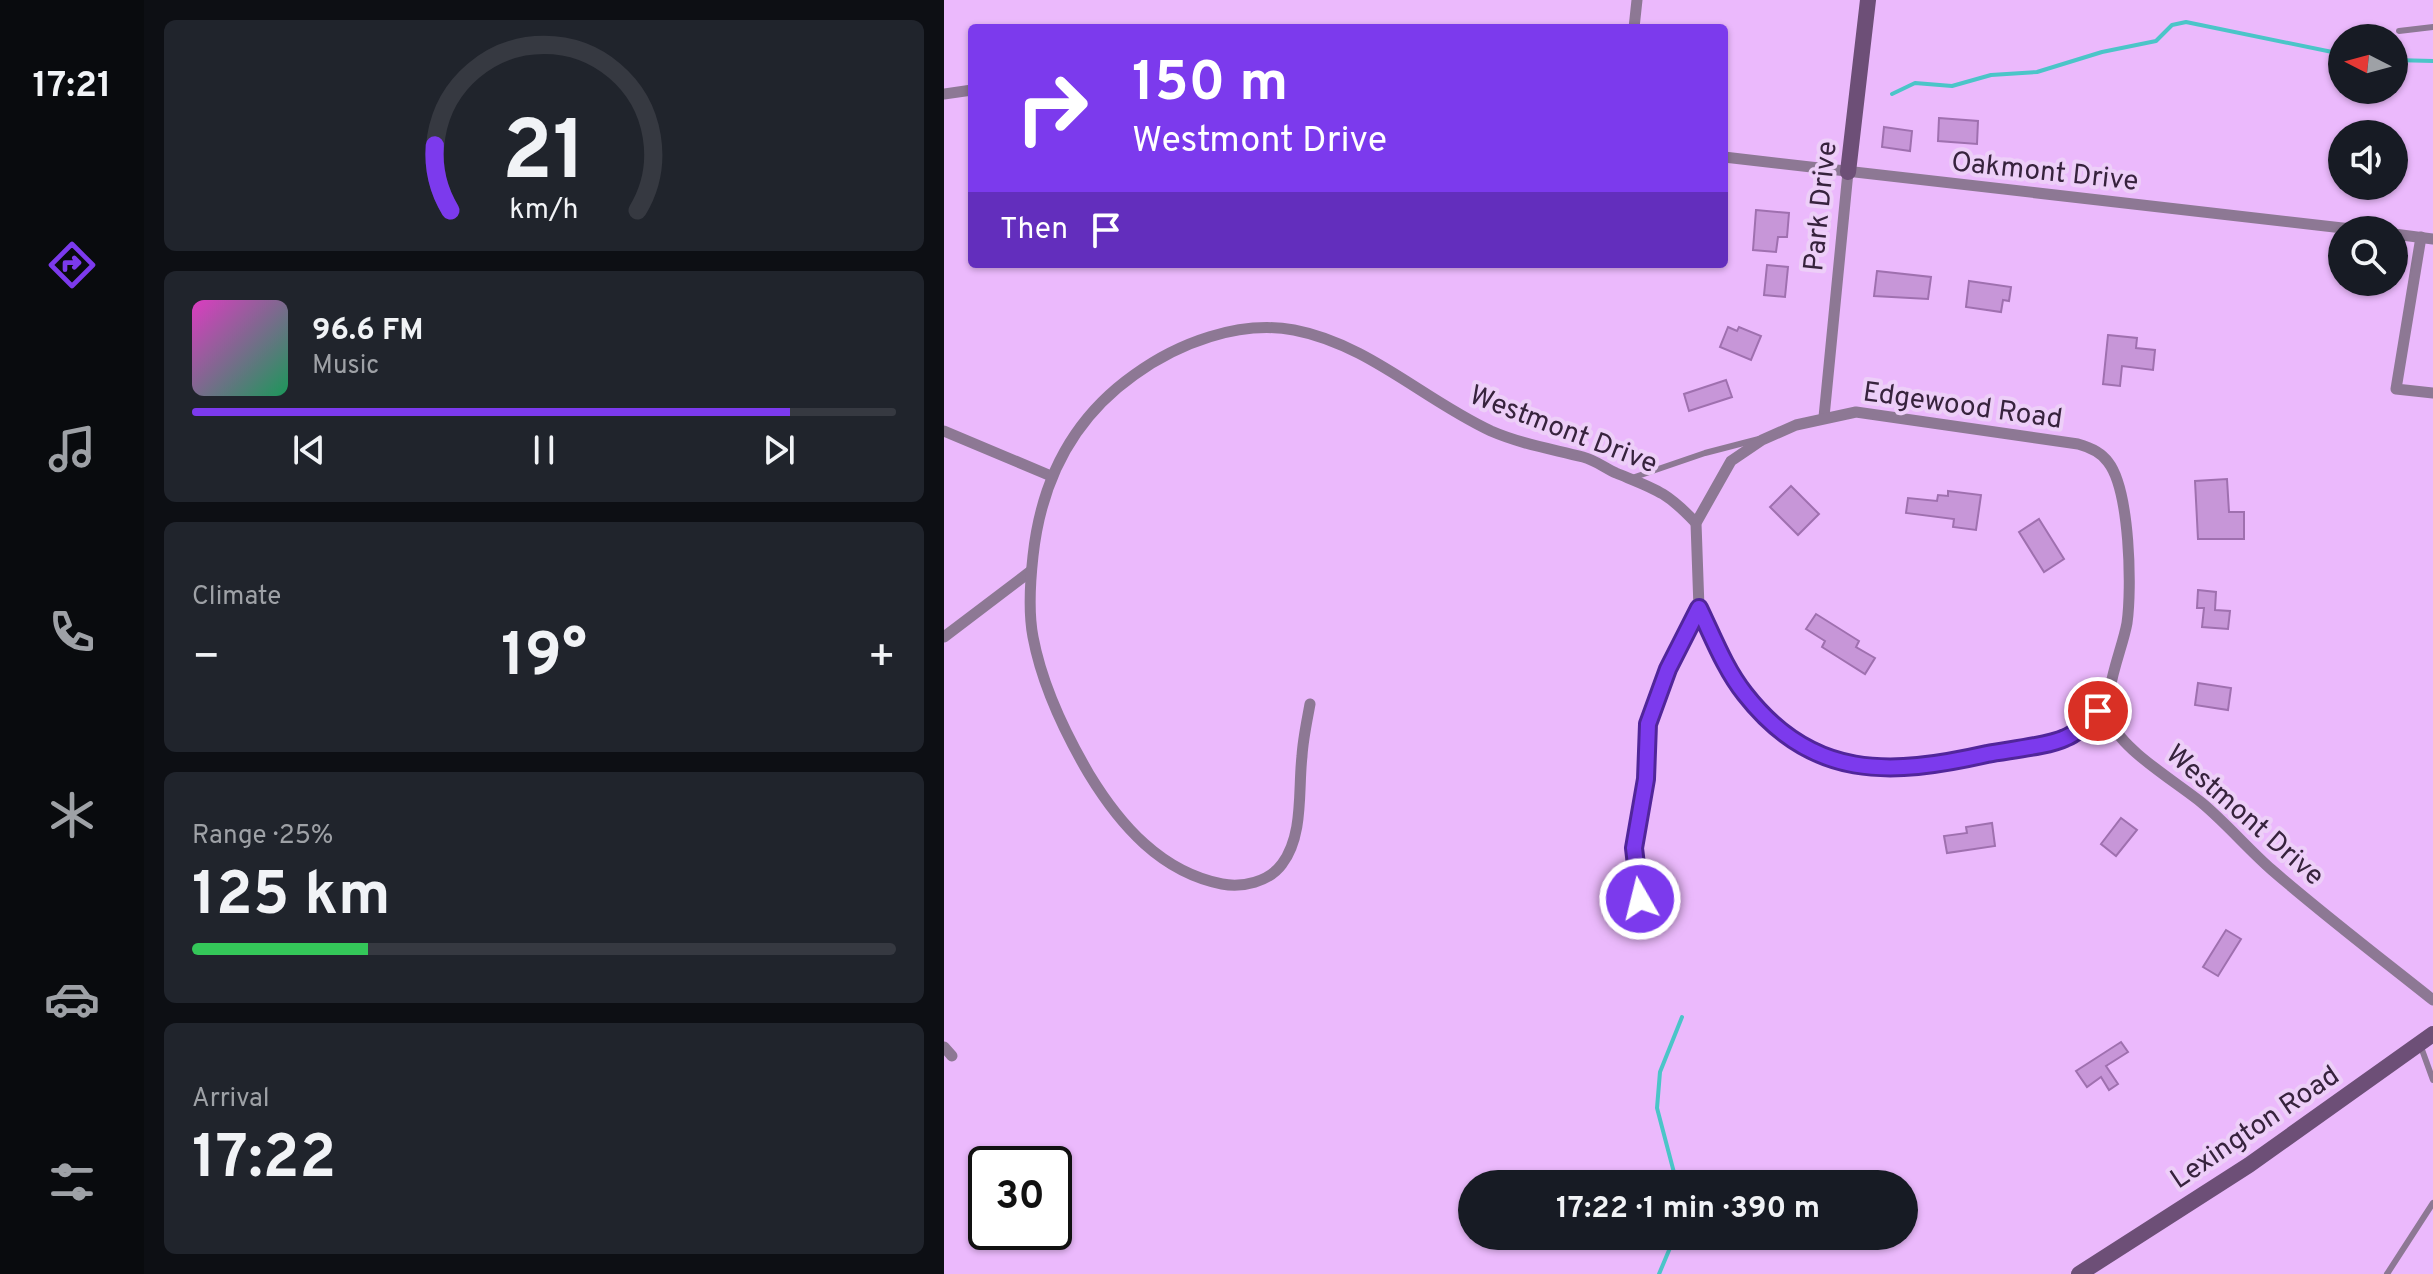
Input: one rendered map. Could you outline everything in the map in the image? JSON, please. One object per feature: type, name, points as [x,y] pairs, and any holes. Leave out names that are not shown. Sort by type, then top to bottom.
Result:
[{"type":"main road","name":"Park Drive","points":[[1848,172],[1868,0]]},
{"type":"main road","name":"Lexington Road","points":[[2079,1274],[2249,1165],[2426,1039]]},
{"type":"street","points":[[1634,24],[1637,0]]},
{"type":"street","points":[[944,94],[968,91]]},
{"type":"street","name":"Oakmont Drive","points":[[1728,157],[2328,226]]},
{"type":"street","name":"Park Drive","points":[[1824,417],[1848,172]]},
{"type":"street","points":[[2427,238],[2396,389],[2433,393]]},
{"type":"street","name":"Westmont Drive","points":[[1310,704],[1295,828],[1283,864],[1263,879],[1239,886],[1214,882],[1179,870],[1158,856],[1131,831],[1100,792],[1081,760],[1038,657],[1030,608],[1031,571],[1040,511],[1051,476],[1087,417],[1133,375],[1165,356],[1199,341],[1260,327],[1284,328],[1333,341],[1494,432],[1529,445],[1586,457],[1672,497],[1696,523]]},
{"type":"street","name":"Edgewood Road","points":[[1696,523],[1726,468],[1766,438],[1844,412],[1869,412],[2078,444],[2100,454],[2114,473],[2124,515],[2130,589],[2124,638],[2112,674],[2111,698]]},
{"type":"street","points":[[944,431],[1051,476]]},
{"type":"street","points":[[1696,523],[1699,608],[1731,672],[1760,712],[1810,750],[1844,764],[1918,768],[2053,742],[2075,732],[2111,698]]},
{"type":"street","points":[[944,637],[1031,571]]},
{"type":"street","points":[[1640,899],[1634,848],[1648,762],[1648,724],[1668,669],[1699,608]]},
{"type":"street","name":"Westmont Drive","points":[[2111,698],[2110,718],[2114,729],[2131,748],[2171,777],[2271,870],[2433,1000]]},
{"type":"lane","points":[[2408,30],[2433,27]]},
{"type":"lane","points":[[1632,478],[1705,453],[1766,438]]},
{"type":"lane","points":[[2426,1039],[2433,1080]]},
{"type":"lane","points":[[2387,1274],[2433,1203]]},
{"type":"building","points":[[1939,118],[1978,121],[1977,144],[1938,141]]},
{"type":"building","points":[[1884,127],[1912,131],[1910,151],[1882,147]]},
{"type":"building","points":[[1756,210],[1789,213],[1787,237],[1778,237],[1776,252],[1753,250]]},
{"type":"building","points":[[1767,265],[1788,267],[1785,297],[1764,295]]},
{"type":"building","points":[[1877,271],[1931,277],[1928,299],[1874,296]]},
{"type":"building","points":[[1969,281],[2011,287],[2009,301],[2003,300],[2001,312],[1966,307]]},
{"type":"building","points":[[1728,327],[1737,331],[1739,327],[1761,336],[1751,360],[1720,347]]},
{"type":"building","points":[[2108,335],[2137,338],[2136,348],[2155,350],[2153,370],[2122,366],[2120,386],[2103,384]]},
{"type":"building","points":[[1726,380],[1732,397],[1689,411],[1684,394]]},
{"type":"building","points":[[2227,479],[2229,512],[2244,512],[2244,539],[2198,539],[2195,481]]},
{"type":"building","points":[[1791,486],[1819,514],[1798,535],[1770,507]]},
{"type":"building","points":[[1948,491],[1981,495],[1976,530],[1953,527],[1954,519],[1906,513],[1908,498],[1937,501],[1938,495],[1948,496]]},
{"type":"building","points":[[2039,519],[2064,559],[2044,572],[2019,532]]},
{"type":"building","points":[[2198,590],[2216,592],[2215,610],[2230,611],[2228,629],[2202,627],[2204,608],[2197,608]]},
{"type":"building","points":[[1816,614],[1859,641],[1856,647],[1875,658],[1865,674],[1822,647],[1825,641],[1806,629]]},
{"type":"building","points":[[2198,683],[2231,688],[2228,710],[2195,705]]},
{"type":"building","points":[[2121,818],[2137,830],[2116,856],[2101,844]]},
{"type":"building","points":[[1992,823],[1995,846],[1947,853],[1944,836],[1967,833],[1966,827]]},
{"type":"building","points":[[2226,930],[2241,939],[2218,976],[2203,967]]},
{"type":"building","points":[[2121,1042],[2128,1052],[2106,1066],[2118,1084],[2109,1090],[2101,1077],[2087,1087],[2076,1071]]},
{"type":"waterway","points":[[1892,94],[1915,83],[1952,86],[1991,75],[2037,72],[2102,52],[2156,41],[2172,25],[2186,22],[2328,51]]},
{"type":"waterway","points":[[2408,60],[2433,61]]},
{"type":"waterway","points":[[1673,1170],[1657,1108],[1660,1072],[1682,1017]]},
{"type":"waterway","points":[[1659,1274],[1669,1250]]},
{"type":"route","points":[[1640,899],[1634,848],[1648,762],[1648,724],[1668,669],[1699,608],[1731,672],[1760,712],[1810,750],[1832,761],[1893,768],[1943,764],[2065,739],[2098,711]]}]
